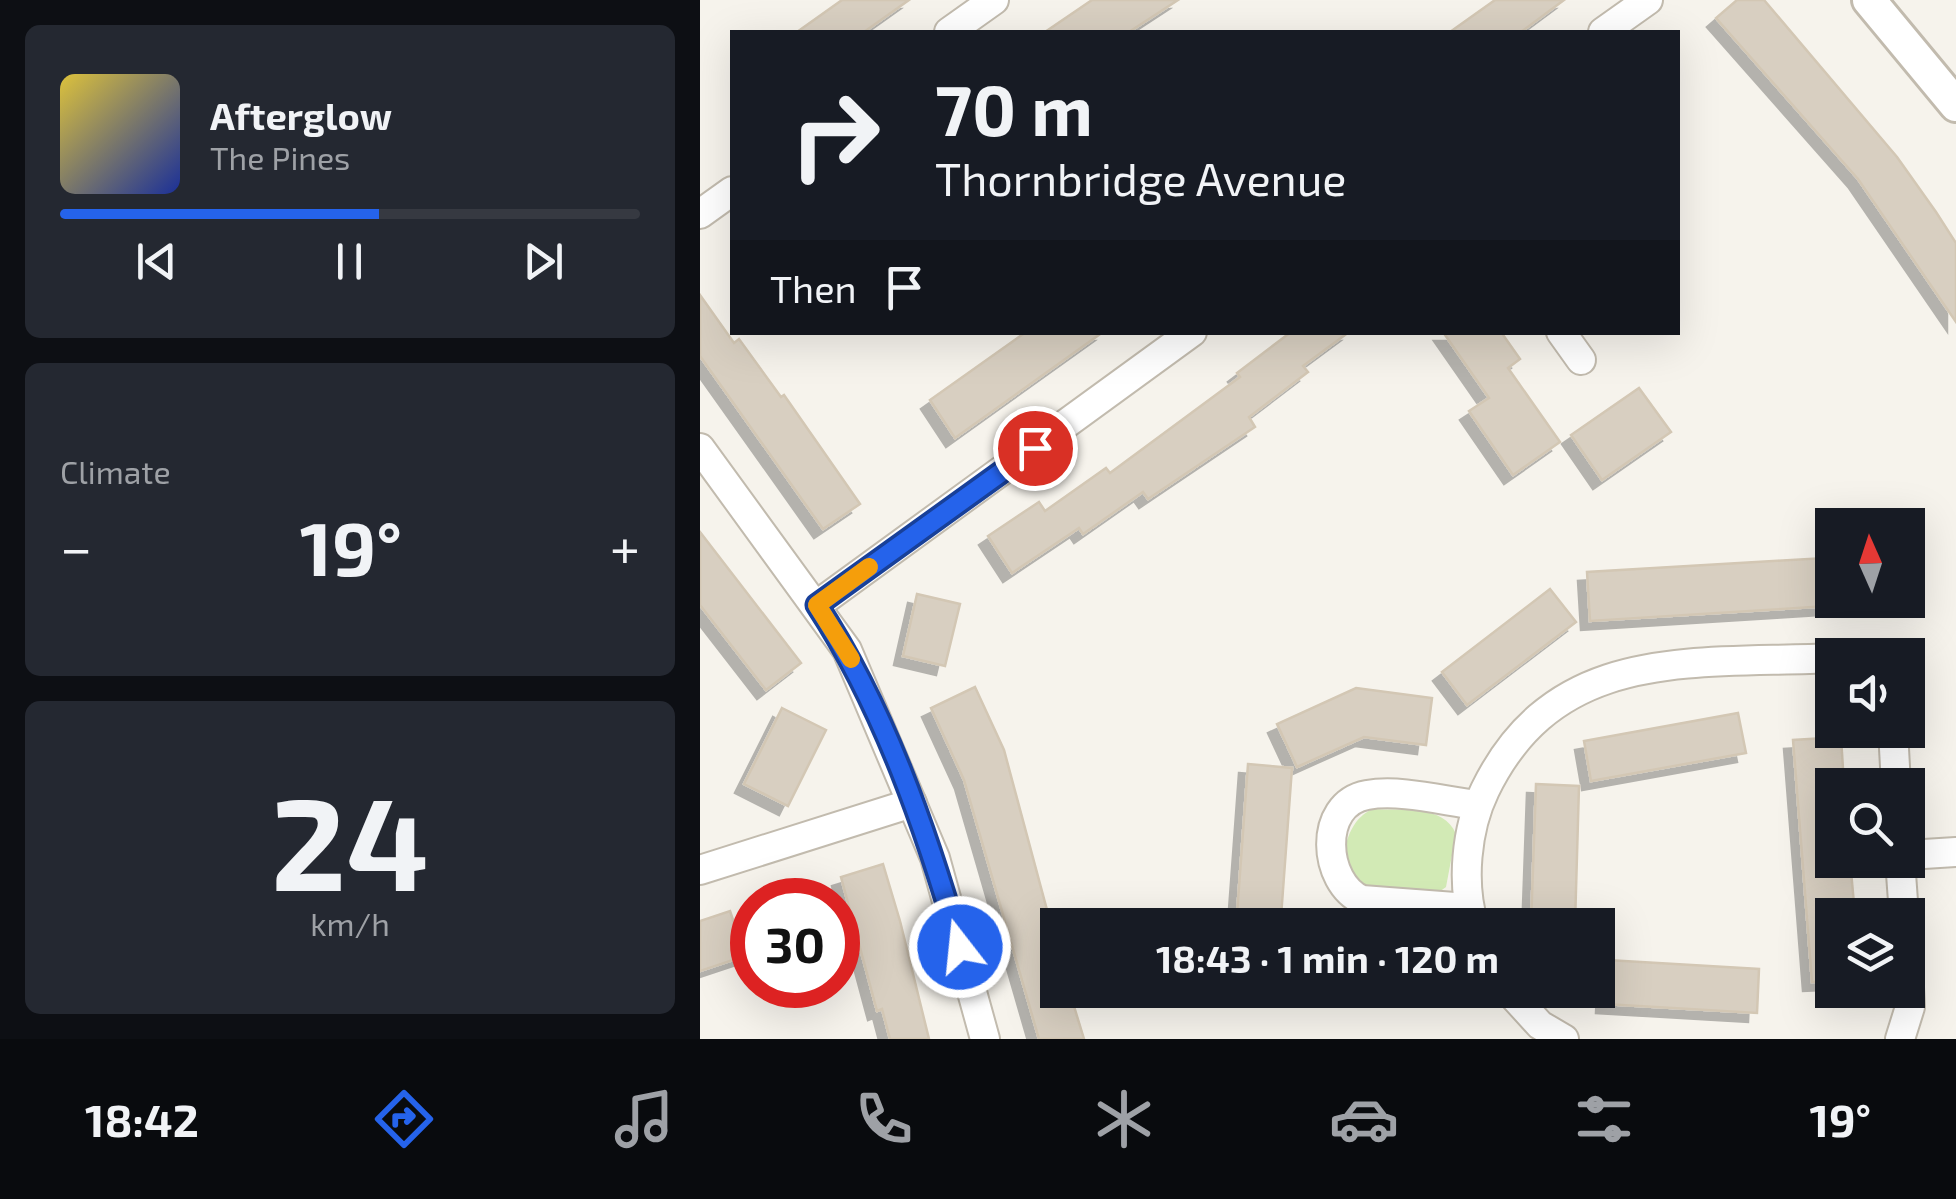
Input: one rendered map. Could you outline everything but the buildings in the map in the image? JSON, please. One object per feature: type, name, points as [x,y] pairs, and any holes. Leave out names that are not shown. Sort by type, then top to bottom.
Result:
[{"type":"street","points":[[953,30],[994,0]]},
{"type":"street","points":[[1605,30],[1648,0]]},
{"type":"street","points":[[1868,0],[1956,105]]},
{"type":"street","points":[[700,214],[730,192]]},
{"type":"street","points":[[817,605],[1188,335]]},
{"type":"street","points":[[1563,335],[1581,360]]},
{"type":"street","points":[[700,448],[847,650],[935,858],[985,1039]]},
{"type":"street","points":[[1471,908],[1471,832],[1478,805],[1502,758],[1524,730],[1565,695],[1606,676],[1647,667],[1815,659]]},
{"type":"street","points":[[1416,908],[1362,900],[1349,894],[1331,866],[1334,828],[1346,806],[1369,795],[1478,805]]},
{"type":"street","points":[[700,870],[912,802]]},
{"type":"street","points":[[1925,854],[1956,852]]},
{"type":"street","points":[[1524,1008],[1540,1025],[1564,1039]]},
{"type":"street","points":[[1900,1039],[1909,1008]]},
{"type":"green space","points":[[1373,809],[1432,813],[1450,824],[1456,834],[1446,887],[1439,892],[1392,891],[1365,887],[1354,880],[1345,859],[1349,835],[1363,815]]},
{"type":"slow traffic","points":[[851,659],[817,605],[869,567]]},
{"type":"route","points":[[960,947],[935,858],[881,725],[847,650],[817,605],[1035,448]]}]
